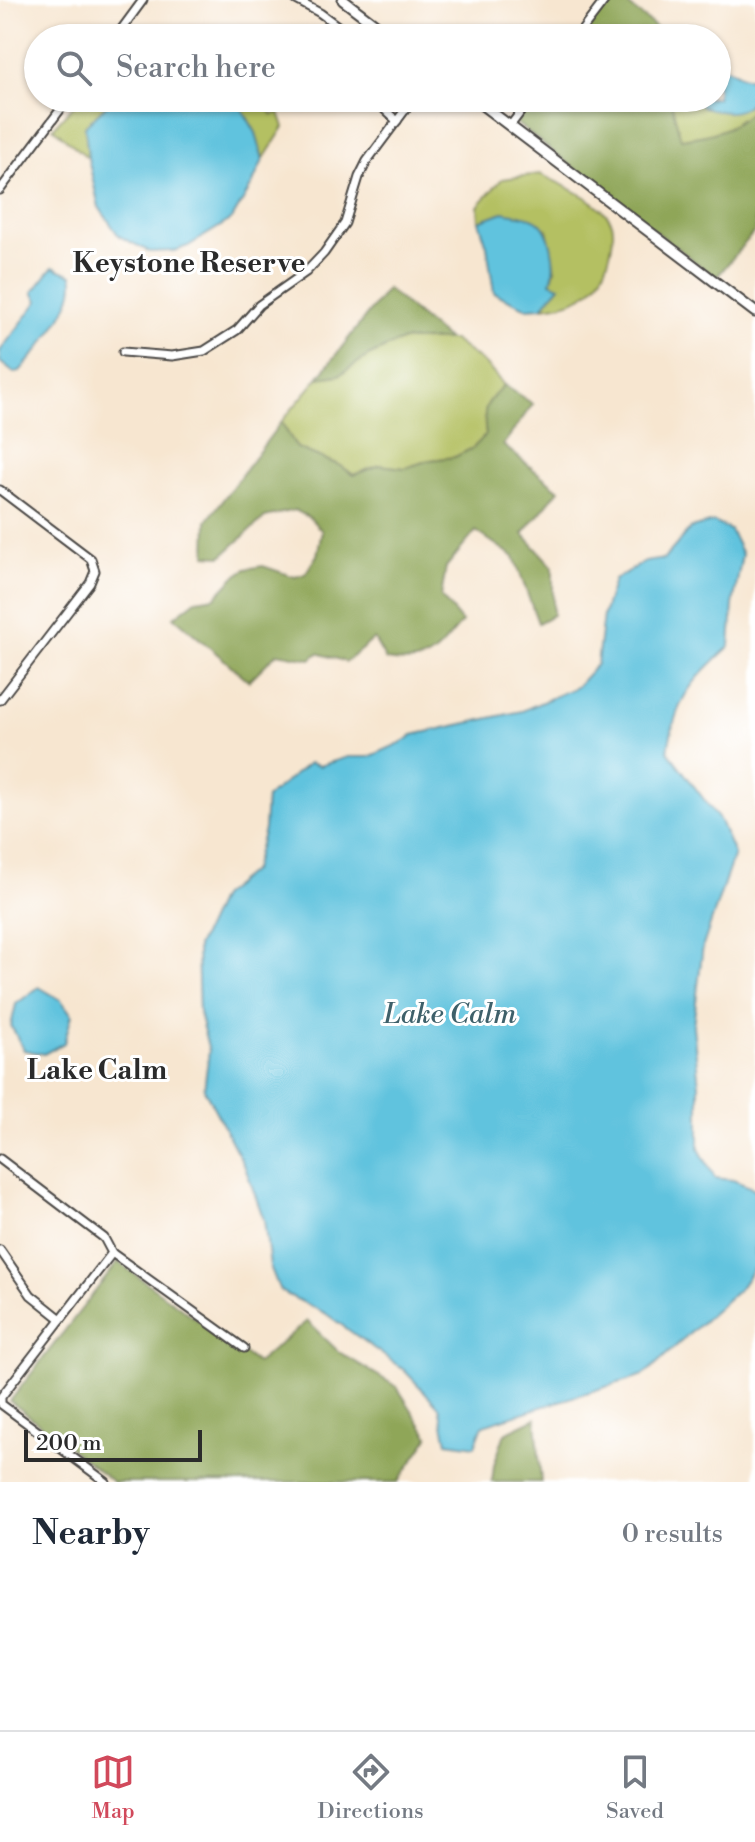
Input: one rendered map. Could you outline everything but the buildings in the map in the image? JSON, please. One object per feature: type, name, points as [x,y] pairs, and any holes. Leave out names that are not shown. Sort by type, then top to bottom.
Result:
[{"type":"main road","points":[[343,0],[375,24]]},
{"type":"main road","points":[[492,112],[755,312]]},
{"type":"street","points":[[125,24],[143,0]]},
{"type":"street","points":[[296,0],[335,24]]},
{"type":"street","points":[[587,24],[605,0]]},
{"type":"street","points":[[0,190],[58,112]]},
{"type":"street","points":[[387,112],[397,121]]},
{"type":"street","points":[[123,352],[172,356],[204,351],[237,330],[259,305],[306,272],[340,230],[362,170],[403,112]]},
{"type":"street","points":[[510,126],[520,112]]},
{"type":"street","points":[[0,490],[91,559],[95,571],[90,583],[0,700]]},
{"type":"street","points":[[0,1159],[104,1238],[112,1253],[244,1348]]},
{"type":"street","points":[[0,1250],[31,1295],[61,1319]]},
{"type":"street","points":[[106,1482],[1,1404],[1,1397],[112,1253]]},
{"type":"green space","points":[[610,0],[622,0],[652,24],[592,24]]},
{"type":"green space","points":[[755,95],[755,108],[729,127],[680,139],[673,112],[731,112],[731,105],[749,104]]},
{"type":"green space","points":[[755,108],[755,231],[716,278],[516,123],[524,112],[674,112],[681,139],[721,131]]},
{"type":"green space","points":[[67,112],[100,112],[85,126],[88,158],[53,128]]},
{"type":"green space","points":[[244,112],[271,112],[273,115],[279,112],[284,127],[263,160],[256,133]]},
{"type":"green space","points":[[540,174],[600,207],[612,223],[613,230],[606,267],[594,286],[577,299],[542,307],[559,287],[551,282],[555,270],[547,229],[503,212],[479,221],[478,206],[502,179]]},
{"type":"green space","points":[[387,289],[448,340],[403,340],[368,356],[339,375],[318,378]]},
{"type":"green space","points":[[403,340],[453,340],[485,364],[504,385],[486,407],[486,435],[473,448],[455,457],[430,460],[405,468],[380,465],[354,475],[341,466],[297,448],[281,422],[318,378],[339,375],[368,356]]},
{"type":"green space","points":[[504,385],[533,404],[503,445],[559,490],[523,534],[553,567],[553,615],[538,623],[514,557],[476,531],[446,567],[441,597],[462,622],[438,649],[423,659],[401,662],[386,660],[374,639],[346,662],[318,653],[311,659],[277,653],[249,681],[174,617],[196,600],[215,597],[246,569],[263,566],[295,577],[305,574],[317,555],[322,531],[310,518],[295,510],[265,517],[222,556],[206,555],[207,521],[281,422],[297,448],[341,466],[353,475],[380,465],[405,468],[430,460],[455,457],[473,448],[486,435],[486,407]]},
{"type":"green space","points":[[118,1262],[257,1363],[307,1321],[339,1352],[397,1387],[429,1437],[398,1482],[113,1482],[10,1401]]},
{"type":"green space","points":[[536,1418],[541,1482],[492,1482],[494,1465],[505,1433]]},
{"type":"water","points":[[731,70],[755,80],[750,101],[738,111],[731,112]]},
{"type":"water","points":[[100,112],[244,112],[256,133],[263,160],[232,219],[188,246],[174,251],[150,252],[119,236],[99,207],[88,158],[85,126]]},
{"type":"water","points":[[503,212],[534,219],[549,238],[553,257],[551,282],[560,286],[542,307],[527,308],[494,293],[487,246],[479,221]]},
{"type":"water","points":[[53,267],[72,275],[70,299],[46,340],[19,372],[14,373],[0,362],[0,351],[38,301],[33,292]]},
{"type":"water","name":"Lake Calm","points":[[714,522],[730,530],[742,554],[730,646],[687,692],[671,732],[668,751],[720,821],[734,854],[703,946],[693,1026],[699,1085],[699,1149],[715,1178],[733,1180],[755,1189],[755,1266],[740,1288],[644,1375],[483,1425],[475,1446],[447,1442],[439,1407],[404,1370],[325,1313],[280,1291],[270,1266],[264,1220],[245,1167],[204,1089],[209,1051],[199,1013],[197,947],[220,897],[253,870],[264,829],[266,798],[309,763],[319,766],[348,757],[369,757],[413,735],[522,711],[576,687],[597,664],[603,615],[614,580],[645,562],[664,559],[691,528]]},
{"type":"water","points":[[39,987],[61,1000],[72,1015],[64,1043],[44,1054],[24,1050],[11,1026],[16,1004]]},
{"type":"district","name":"Keystone Reserve","points":[[189,263]]},
{"type":"district","name":"Lake Calm","points":[[97,1070]]}]
